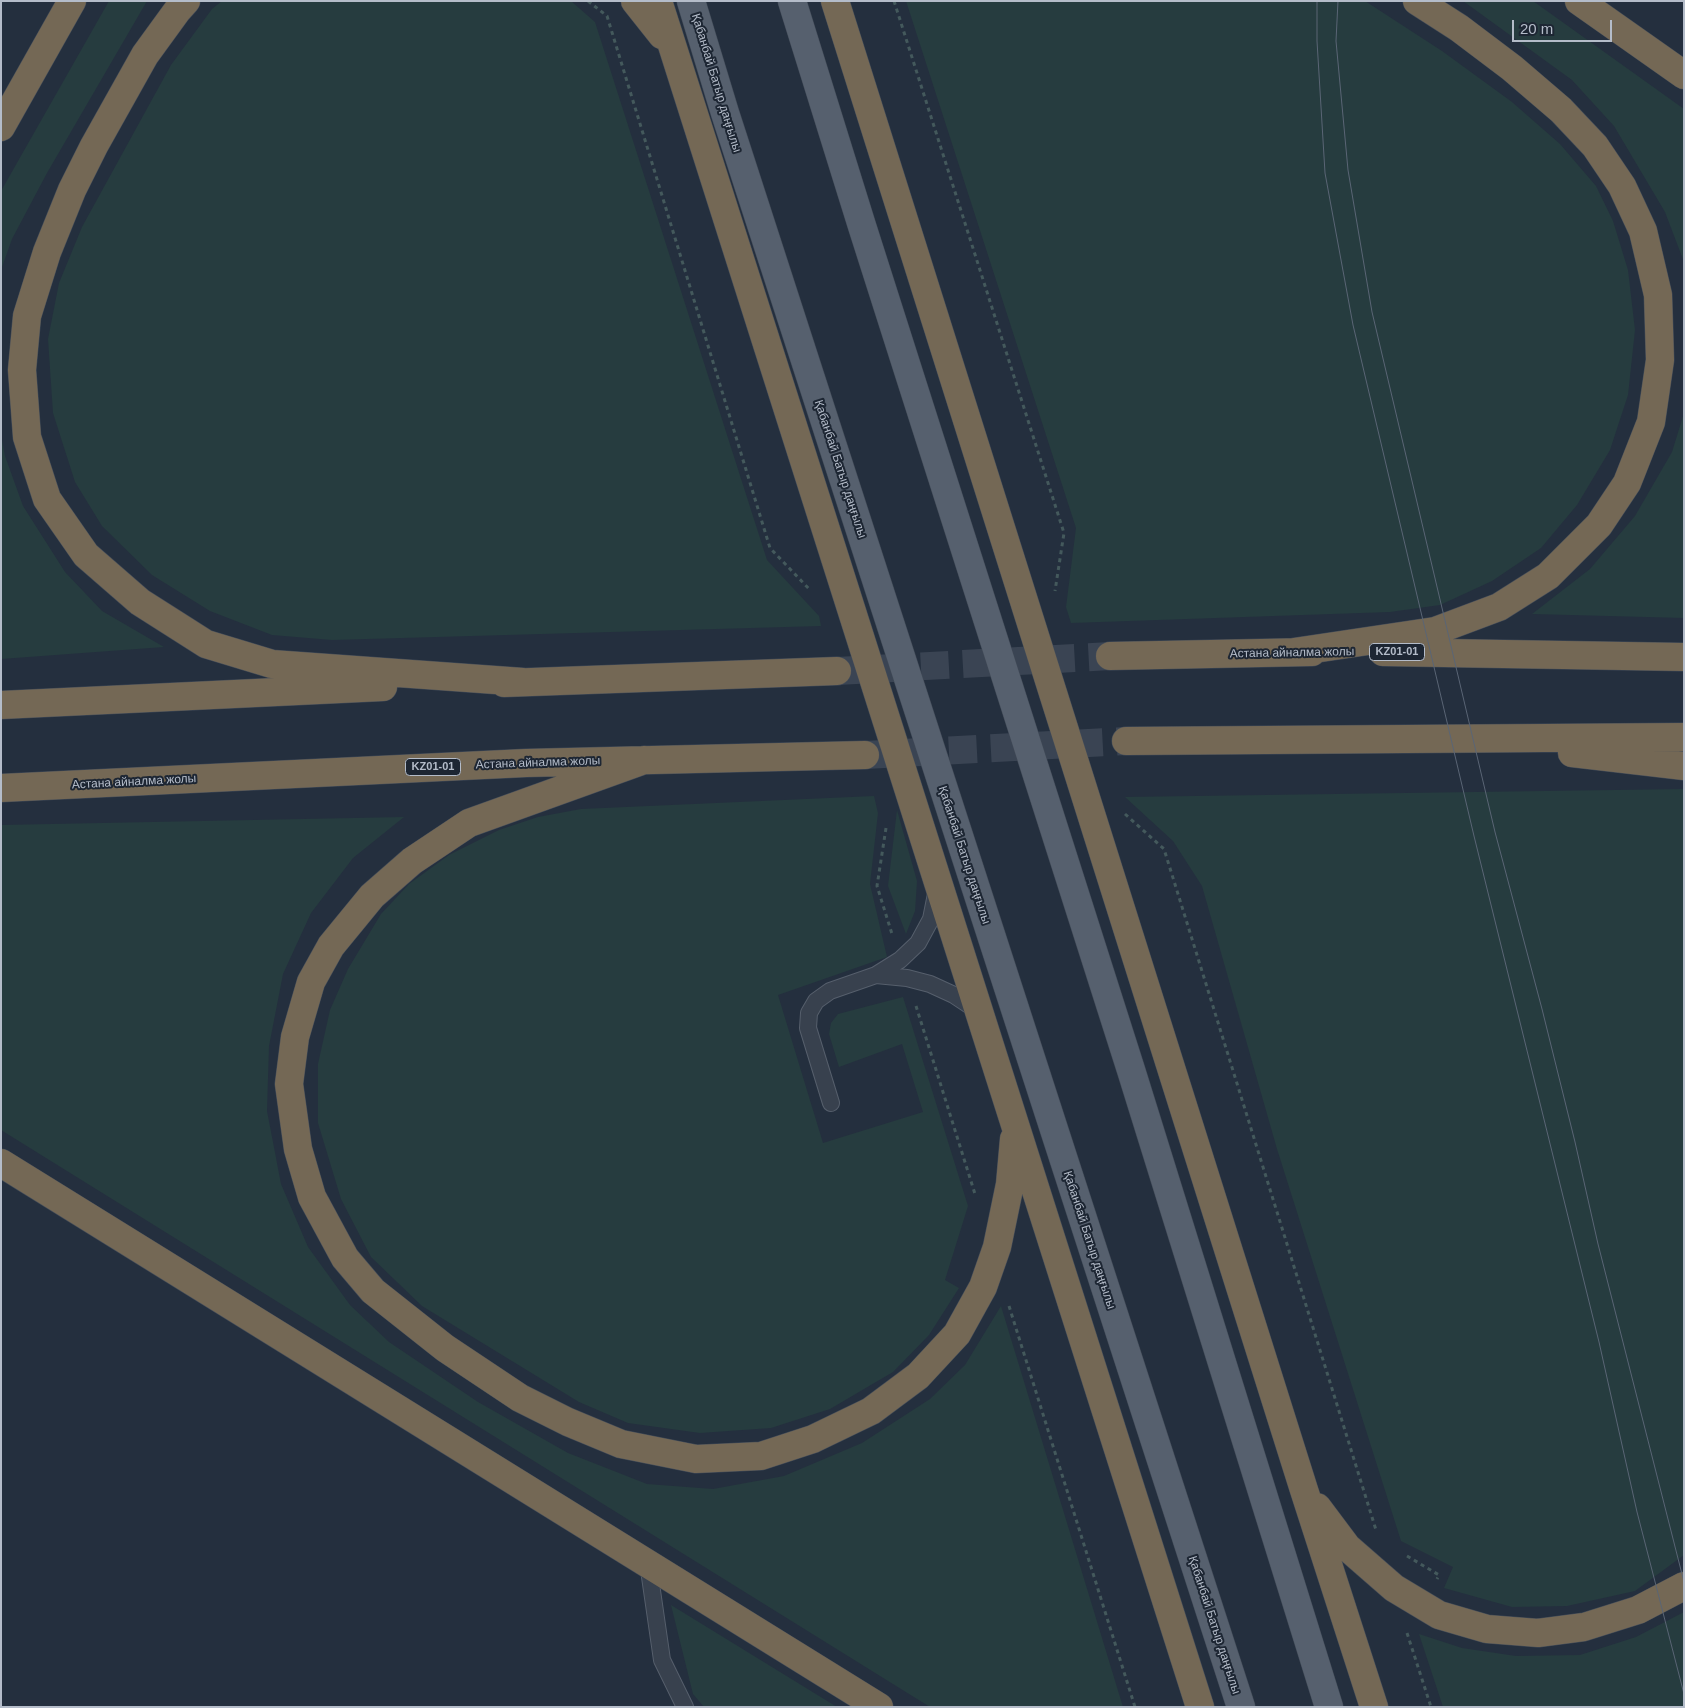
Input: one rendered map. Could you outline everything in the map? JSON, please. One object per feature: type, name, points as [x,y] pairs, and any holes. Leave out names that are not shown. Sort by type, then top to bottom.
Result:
[{"type":"highway","points":[[1,127],[72,1]]},
{"type":"highway","points":[[186,1],[144,55],[94,146],[68,198],[27,316],[22,370],[27,438],[47,499],[86,555],[140,602],[206,644],[272,664],[523,682]]},
{"type":"highway","points":[[635,1],[673,49]]},
{"type":"highway","points":[[658,1],[1200,1707]]},
{"type":"highway","points":[[1294,652],[1435,631],[1499,607],[1548,576],[1599,525],[1626,484],[1651,422],[1660,360],[1658,295],[1643,231],[1622,186],[1595,146],[1561,110],[1512,68],[1460,28],[1417,1]]},
{"type":"highway","points":[[1579,1],[1684,75]]},
{"type":"highway","points":[[839,7],[1304,1490],[1374,1707]]},
{"type":"highway","name":"Астана айналма жолы","points":[[1110,656],[1330,651],[1684,657]]},
{"type":"highway","points":[[1,705],[262,692],[837,671]]},
{"type":"highway","points":[[1126,742],[1684,737]]},
{"type":"highway","points":[[1461,739],[1684,766]]},
{"type":"highway","name":"Астана айналма жолы","points":[[1,788],[506,764],[865,755]]},
{"type":"highway","points":[[644,760],[469,823],[412,861],[372,896],[331,946],[311,982],[295,1037],[289,1084],[298,1149],[312,1197],[345,1258],[373,1291],[445,1348],[520,1398],[568,1422],[621,1444],[696,1460],[761,1456],[813,1439],[871,1411],[918,1376],[957,1334],[983,1287],[997,1247],[1010,1184],[1014,1125]]},
{"type":"highway","points":[[1,1163],[879,1707]]},
{"type":"highway","points":[[1304,1490],[1347,1546],[1394,1588],[1439,1615],[1486,1629],[1538,1633],[1584,1628],[1638,1610],[1684,1586]]},
{"type":"main road","name":"Қабанбай Батыр даңғылы","points":[[691,1],[725,113],[1240,1707]]},
{"type":"main road","points":[[792,1],[1131,1070],[1329,1707]]},
{"type":"lane","points":[[831,1103],[808,1028],[808,1013],[816,1001],[830,991],[876,975],[900,960],[918,943],[930,919],[938,885]]},
{"type":"lane","points":[[876,975],[907,978],[930,984],[978,1011]]},
{"type":"lane","points":[[648,1563],[662,1660],[685,1707]]},
{"type":"path","points":[[588,1],[607,16],[770,548],[816,597]]},
{"type":"path","points":[[894,1],[1064,533],[1054,596]]},
{"type":"path","points":[[1123,812],[1164,849],[1378,1538]]},
{"type":"path","points":[[888,820],[877,886],[900,960]]},
{"type":"path","points":[[907,978],[976,1196]]},
{"type":"path","points":[[983,1287],[1006,1298],[1135,1707]]},
{"type":"path","points":[[1401,1552],[1439,1575],[1406,1629],[1430,1707]]},
{"type":"green space","points":[[109,1],[147,1],[47,173],[12,239],[1,270],[1,191]]},
{"type":"green space","points":[[222,1],[571,1],[595,22],[767,560],[819,616],[821,626],[332,640],[272,635],[210,611],[152,575],[102,526],[75,482],[53,413],[48,339],[59,283],[82,227],[171,65],[212,9]]},
{"type":"green space","points":[[906,1],[1365,1],[1442,51],[1512,102],[1560,144],[1596,186],[1613,221],[1628,270],[1635,330],[1628,395],[1610,450],[1577,505],[1541,548],[1492,581],[1440,605],[1390,612],[1071,623],[1066,607],[1076,528]]},
{"type":"green space","points":[[1463,1],[1533,1],[1684,109],[1684,262],[1665,212],[1614,126],[1572,80]]},
{"type":"green space","points":[[1684,413],[1684,618],[1532,614],[1590,569],[1635,516],[1672,452]]},
{"type":"green space","points":[[1,435],[5,456],[23,506],[65,572],[102,611],[164,647],[1,659]]},
{"type":"green space","points":[[1684,789],[1684,1555],[1635,1591],[1567,1606],[1512,1607],[1444,1588],[1453,1567],[1401,1541],[1277,1149],[1202,886],[1173,841],[1125,797]]},
{"type":"green space","points":[[874,796],[878,813],[870,884],[887,957],[778,995],[823,1143],[923,1112],[902,1044],[839,1067],[829,1034],[831,1023],[838,1014],[903,997],[968,1206],[945,1280],[959,1288],[929,1335],[893,1372],[830,1409],[771,1428],[700,1433],[628,1423],[579,1402],[422,1306],[371,1257],[341,1199],[318,1123],[318,1064],[330,1010],[348,969],[381,914],[409,884],[449,855],[499,830],[538,817],[581,809]]},
{"type":"green space","points":[[897,810],[917,881],[915,911],[906,934],[888,886]]},
{"type":"green space","points":[[404,817],[353,858],[311,913],[283,974],[269,1046],[267,1111],[281,1184],[308,1247],[350,1305],[389,1342],[478,1402],[568,1453],[647,1484],[713,1489],[784,1476],[862,1443],[930,1399],[965,1365],[1001,1306],[1123,1707],[930,1707],[1,1130],[1,825]]},
{"type":"green space","points":[[671,1605],[837,1707],[704,1707],[693,1694]]},
{"type":"green space","points":[[1684,1612],[1684,1707],[1443,1707],[1419,1634],[1462,1648],[1516,1656],[1580,1655],[1636,1637]]},
{"type":"tunnel","points":[[837,671],[1110,656]]},
{"type":"tunnel","points":[[865,755],[1126,741]]},
{"type":"tram line","points":[[1317,1],[1317,41],[1325,173],[1353,325],[1474,836],[1599,1342],[1637,1512],[1684,1694]]},
{"type":"tram line","points":[[1338,1],[1336,41],[1348,170],[1372,312],[1495,832],[1542,1009],[1598,1244],[1684,1582]]}]
